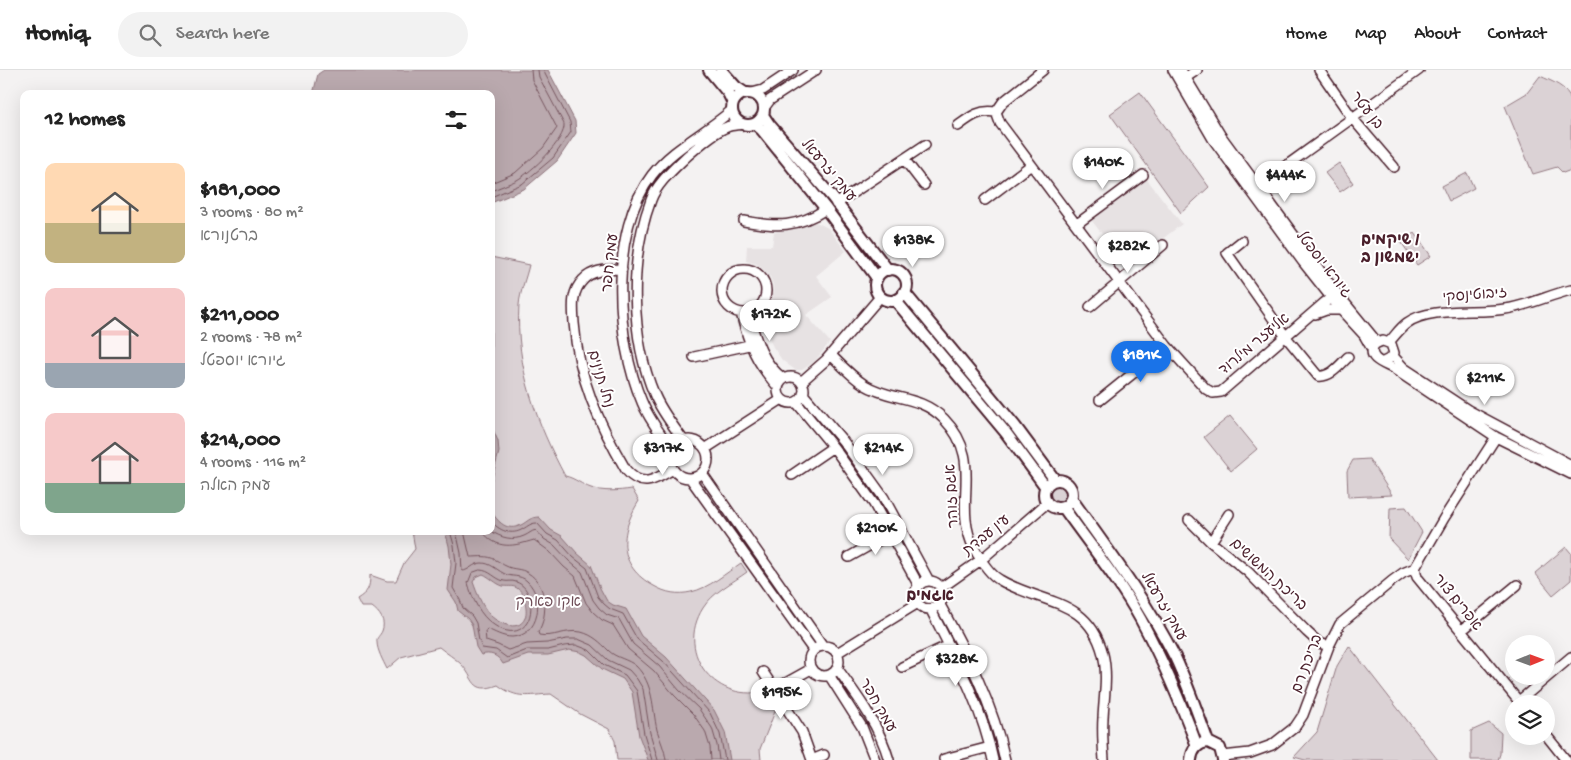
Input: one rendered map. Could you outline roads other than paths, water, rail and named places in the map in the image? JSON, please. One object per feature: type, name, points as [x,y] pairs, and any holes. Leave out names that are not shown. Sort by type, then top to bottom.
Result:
[{"type":"main road","points":[[709,70],[728,93],[735,118],[742,124],[755,124],[764,112],[760,98],[736,87],[721,70]]},
{"type":"main road","points":[[733,106],[738,97],[748,93]]},
{"type":"main road","name":"עמק יזרעאל","points":[[764,112],[769,124],[888,270]]},
{"type":"main road","name":"עמק יזרעאל","points":[[755,124],[762,130],[826,209],[877,278]]},
{"type":"main road","points":[[888,270],[896,270],[903,276],[906,284],[904,292],[895,300],[887,300],[880,296],[876,290],[877,278],[880,273],[888,270]]},
{"type":"main road","points":[[904,292],[1015,426],[1056,480]]},
{"type":"main road","points":[[895,300],[1006,433],[1046,486]]},
{"type":"main road","points":[[1056,480],[1064,481],[1072,492],[1071,498],[1063,507],[1054,507],[1047,503],[1043,493],[1049,482],[1056,480]]},
{"type":"main road","name":"עמק יזרעאל","points":[[1071,498],[1129,578],[1151,614],[1175,658],[1208,742]]},
{"type":"main road","name":"עמק יזרעאל","points":[[1063,507],[1119,584],[1140,619],[1164,664],[1184,710],[1196,746]]},
{"type":"main road","points":[[1191,760],[1196,746],[1208,742],[1216,745],[1223,758]]},
{"type":"street","points":[[748,93],[762,90],[793,70]]},
{"type":"street","points":[[764,112],[770,100],[788,86],[816,70]]},
{"type":"street","points":[[958,126],[973,115],[987,110],[996,112],[1002,102],[1043,70]]},
{"type":"street","name":"גיורא יוספטל","points":[[1173,70],[1213,140],[1375,346]]},
{"type":"street","points":[[1183,74],[1197,70]]},
{"type":"street","name":"בן עטר","points":[[1318,70],[1352,119],[1394,168]]},
{"type":"street","points":[[1258,186],[1419,70]]},
{"type":"street","name":"גיורא יוספטל","points":[[1183,74],[1221,136],[1335,297],[1341,310],[1375,346]]},
{"type":"street","name":"עמק חפר","points":[[672,451],[643,405],[630,368],[622,332],[622,269],[629,227],[641,191],[654,173],[667,159],[733,106]]},
{"type":"street","name":"אליעזר מילרוד","points":[[996,112],[1000,123],[1167,346],[1206,389],[1213,393],[1221,392],[1335,297]]},
{"type":"street","name":"עמק חפר","points":[[684,441],[656,398],[648,379],[640,348],[637,330],[636,291],[637,268],[643,230],[651,198],[662,182],[705,142],[726,127],[742,124]]},
{"type":"street","points":[[836,204],[925,146]]},
{"type":"street","points":[[904,159],[924,184]]},
{"type":"street","points":[[985,200],[1031,165]]},
{"type":"street","points":[[1077,224],[1143,175]]},
{"type":"street","points":[[744,221],[781,226],[813,218],[826,209]]},
{"type":"street","points":[[1242,241],[1227,253],[1286,337],[1318,376],[1328,375],[1348,357]]},
{"type":"street","points":[[1090,307],[1163,245]]},
{"type":"street","name":"נחל תנינים","points":[[622,269],[602,270],[591,274],[577,286],[573,296],[573,305],[576,346],[580,366],[588,394],[602,428],[626,470],[643,481],[650,481],[673,469]]},
{"type":"street","points":[[744,313],[759,307],[764,301],[766,294],[762,279],[750,270],[743,269],[729,275],[724,281],[722,296],[730,308],[744,313],[757,344],[772,368],[784,379],[795,378],[801,382],[804,388],[803,394],[796,402],[788,403],[778,393],[778,387],[784,379]]},
{"type":"street","name":"ז'בוטינסקי","points":[[1389,342],[1407,323],[1419,317],[1451,312],[1486,312],[1506,309],[1571,290]]},
{"type":"street","points":[[801,382],[831,354],[880,296]]},
{"type":"street","name":"אליעזר מילרוד","points":[[1312,315],[1326,310],[1341,310]]},
{"type":"street","points":[[744,313],[749,345],[766,373],[778,387]]},
{"type":"street","points":[[1571,465],[1468,410],[1404,368],[1393,356],[1393,347],[1389,342],[1383,341],[1375,346],[1375,358],[1496,437],[1571,474]]},
{"type":"street","points":[[694,357],[749,345]]},
{"type":"street","points":[[1100,400],[1167,346]]},
{"type":"street","name":"אגם זוהר","points":[[831,354],[864,385],[887,394],[907,398],[931,408],[952,429],[964,454],[967,466],[965,512],[967,527],[973,544],[990,572],[999,580],[1058,602],[1072,610],[1092,630],[1100,643],[1106,670],[1102,737],[1104,760]]},
{"type":"street","points":[[1383,362],[1393,356]]},
{"type":"street","points":[[803,394],[843,441],[884,498],[929,581],[941,588],[943,597],[940,605],[931,610],[923,608],[918,603],[916,592],[919,586],[929,581]]},
{"type":"street","points":[[705,449],[782,399]]},
{"type":"street","points":[[796,402],[833,447],[874,504],[919,586]]},
{"type":"street","name":"אפרים צור","points":[[1496,437],[1440,525],[1416,568],[1417,577],[1513,695]]},
{"type":"street","points":[[688,440],[698,442],[705,449],[708,462],[702,473],[690,478],[680,476],[673,469],[670,463],[672,451],[679,443],[688,440]]},
{"type":"street","points":[[792,474],[833,447]]},
{"type":"street","points":[[702,473],[823,646]]},
{"type":"street","points":[[690,478],[813,650]]},
{"type":"street","name":"עין עבדת","points":[[941,588],[982,559],[1047,503]]},
{"type":"street","name":"בריכת המשושים","points":[[1211,542],[1229,514]]},
{"type":"street","name":"בריכת המשושים","points":[[1190,520],[1211,542],[1248,572],[1319,643],[1329,646]]},
{"type":"street","points":[[849,557],[890,534]]},
{"type":"street","name":"בריכת רם","points":[[1223,758],[1250,753],[1272,745],[1295,727],[1303,715],[1329,646],[1340,624],[1392,581],[1403,573],[1416,568]]},
{"type":"street","points":[[1461,631],[1517,585]]},
{"type":"street","points":[[837,653],[918,603]]},
{"type":"street","points":[[940,605],[969,659],[988,704],[1004,760]]},
{"type":"street","points":[[931,610],[949,644],[978,708],[993,760]]},
{"type":"street","points":[[902,667],[949,644]]},
{"type":"street","points":[[823,646],[831,647],[837,653],[839,661],[837,668],[829,675],[817,674],[812,669],[809,661],[813,650],[823,646]]},
{"type":"street","points":[[1529,695],[1571,658]]},
{"type":"street","name":"עמק חפר","points":[[837,668],[873,721],[885,746],[888,760]]},
{"type":"street","points":[[775,689],[812,669]]},
{"type":"street","points":[[763,672],[802,732],[812,760],[824,754]]},
{"type":"street","name":"עמק חפר","points":[[829,675],[862,727],[875,760]]},
{"type":"street","points":[[1554,745],[1566,760]]},
{"type":"street","points":[[944,759],[990,747]]},
{"type":"water","points":[[324,70],[548,70],[575,121],[576,133],[557,161],[524,189],[495,201],[495,90],[314,90],[318,74]]},
{"type":"water","points":[[495,434],[498,441],[499,452],[495,467]]},
{"type":"water","points":[[495,516],[507,527],[516,527],[539,517],[551,530],[562,536],[591,565],[607,601],[626,609],[641,636],[666,657],[714,710],[725,732],[730,760],[648,760],[639,736],[632,692],[623,679],[602,669],[580,652],[569,650],[548,655],[528,655],[503,664],[494,655],[481,655],[476,647],[472,625],[458,611],[456,602],[448,590],[451,564],[446,535],[495,535]],"holes":[[[483,574],[500,585],[515,587],[520,590],[525,598],[526,612],[522,623],[512,626],[507,625],[489,614],[481,602],[473,582],[476,577]]]},
{"type":"district","name":"שיקמים / שמשון ב'","points":[[1390,250]]},
{"type":"district","name":"אגמים","points":[[930,597]]},
{"type":"park label","name":"אקו פארק","points":[[548,603]]}]
